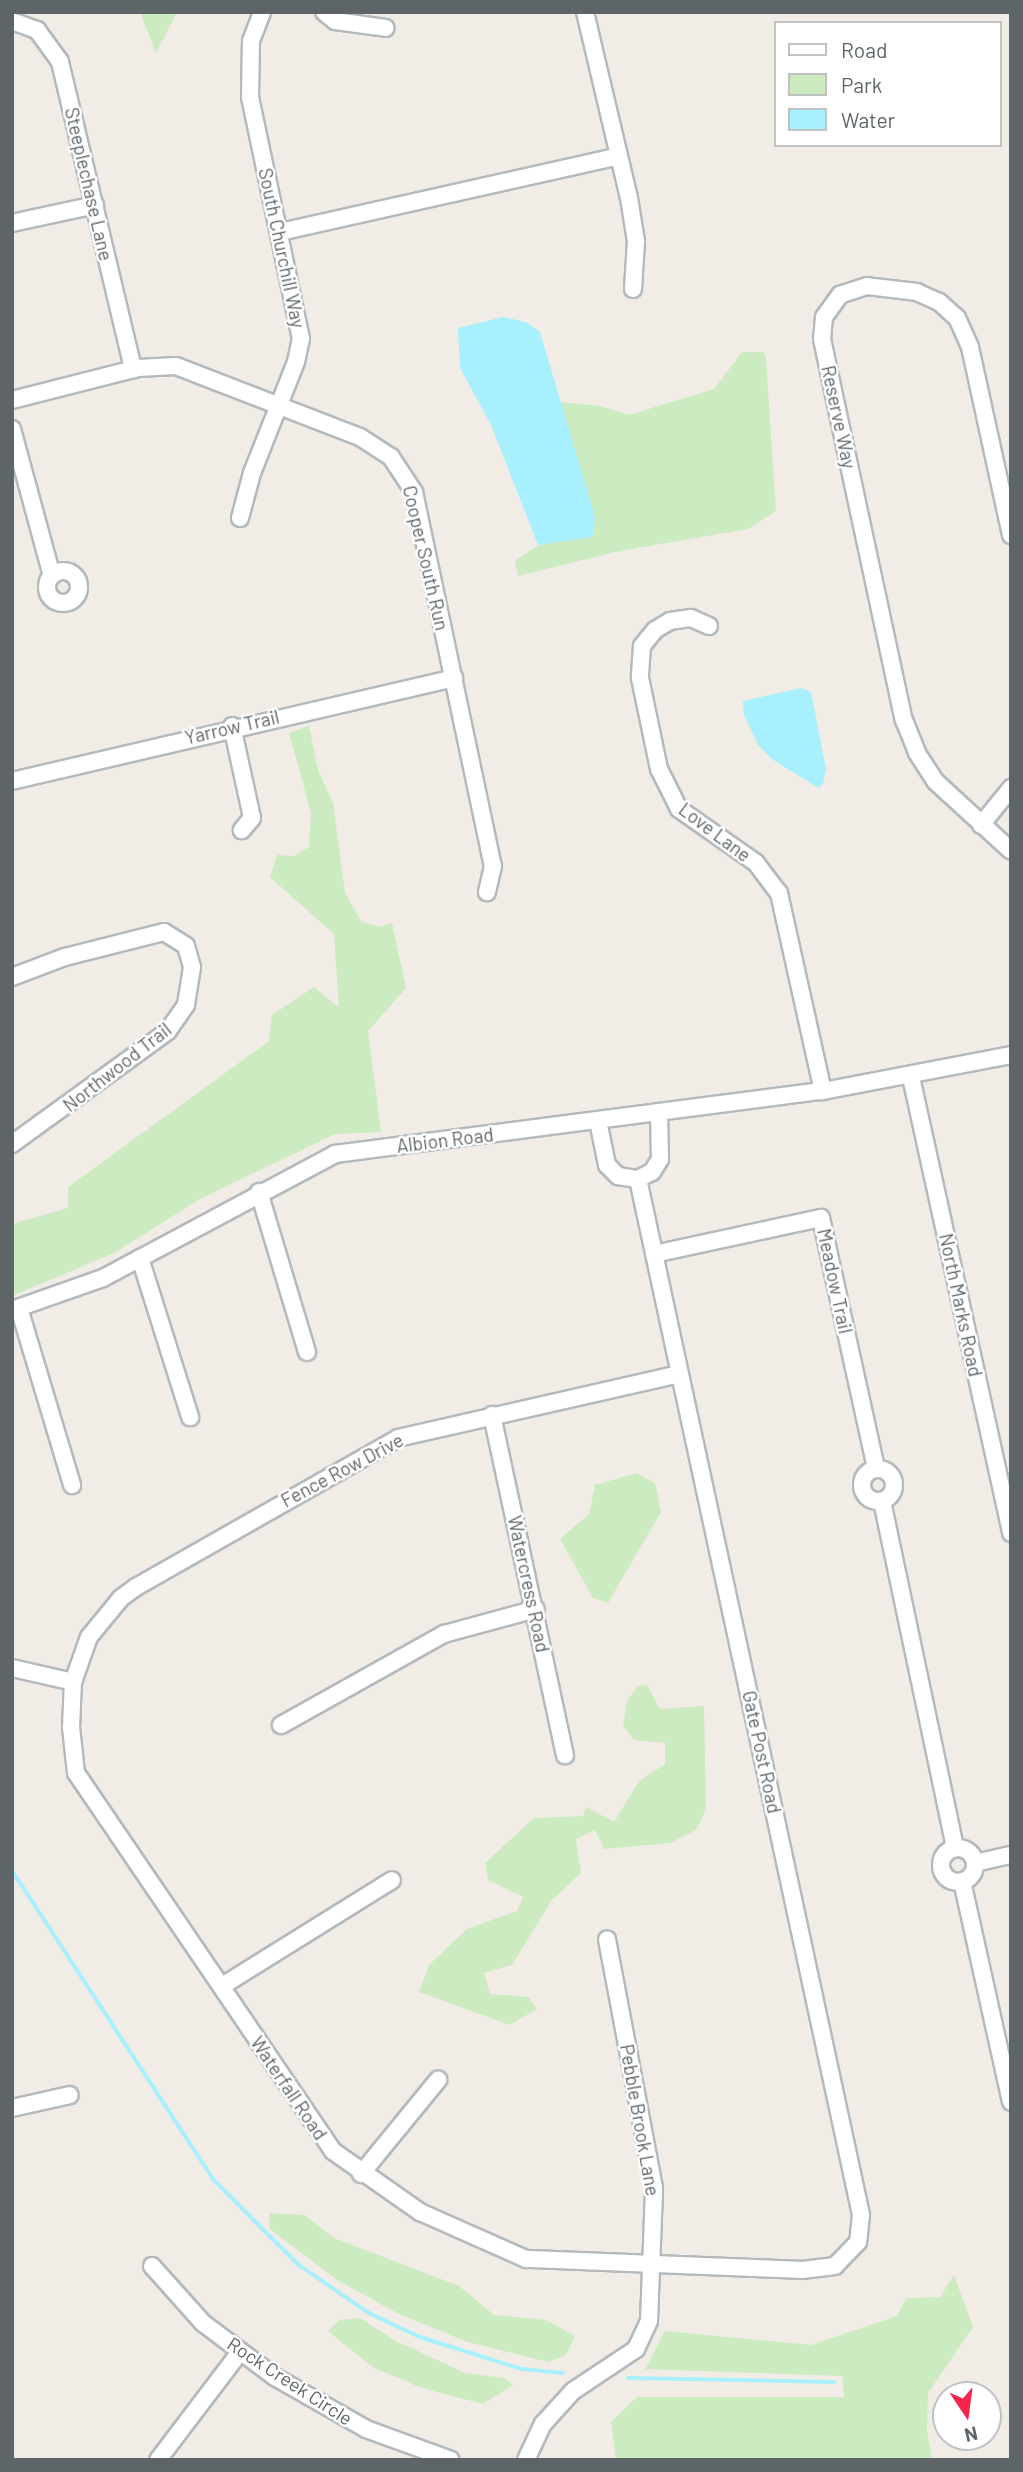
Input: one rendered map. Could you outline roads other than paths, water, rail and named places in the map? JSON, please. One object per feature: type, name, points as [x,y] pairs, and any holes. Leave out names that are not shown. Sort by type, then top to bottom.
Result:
[{"type":"street","name":"South Churchill Way","points":[[240,518],[252,473],[301,339],[281,232],[250,97],[251,40],[262,12]]},
{"type":"street","points":[[324,12],[335,21],[386,28]]},
{"type":"street","points":[[584,12],[619,156],[636,241],[633,289]]},
{"type":"street","name":"Steeplechase Lane","points":[[12,21],[37,30],[60,62],[133,369]]},
{"type":"street","points":[[281,232],[619,156]]},
{"type":"street","points":[[12,223],[95,205]]},
{"type":"street","name":"Reserve Way","points":[[1011,535],[970,347],[957,318],[939,302],[917,292],[867,286],[840,295],[824,317],[823,345],[904,719],[925,767],[981,825],[1011,851]]},
{"type":"street","name":"Cooper South Run","points":[[12,400],[133,369],[162,365],[190,369],[279,403],[376,445],[408,479],[454,678],[493,866],[487,892]]},
{"type":"street","points":[[12,429],[52,576]]},
{"type":"street","name":"Love Lane","points":[[709,626],[691,618],[670,621],[655,629],[642,646],[640,678],[659,769],[680,809],[756,863],[779,892],[823,1091]]},
{"type":"street","name":"Yarrow Trail","points":[[12,781],[232,726],[454,678]]},
{"type":"street","points":[[232,726],[252,818],[242,830]]},
{"type":"street","points":[[981,825],[1011,788]]},
{"type":"street","name":"Northwood Trail","points":[[12,977],[65,957],[163,932],[186,946],[192,967],[186,1004],[168,1031],[12,1144]]},
{"type":"street","name":"Albion Road","points":[[15,1309],[87,1284],[335,1154],[823,1091],[911,1077],[1011,1055]]},
{"type":"street","name":"North Marks Road","points":[[911,1077],[1011,1533]]},
{"type":"street","points":[[598,1121],[607,1165],[618,1176],[638,1179],[652,1172],[660,1159],[659,1113]]},
{"type":"street","name":"Gate Post Road","points":[[638,1179],[861,2215],[858,2242],[835,2266],[781,2269]]},
{"type":"street","points":[[259,1192],[307,1352]]},
{"type":"street","name":"Meadow Trail","points":[[654,1254],[821,1218],[876,1469],[888,1472],[894,1480],[892,1494],[882,1501],[955,1849],[944,1855],[942,1870],[953,1881],[962,1881],[1011,2102]]},
{"type":"street","points":[[140,1258],[190,1417]]},
{"type":"street","points":[[15,1309],[72,1485]]},
{"type":"street","name":"Fence Row Drive","points":[[74,1682],[89,1637],[121,1598],[388,1443],[420,1430],[679,1374]]},
{"type":"street","name":"Watercress Road","points":[[492,1415],[536,1609],[565,1755]]},
{"type":"street","points":[[281,1725],[444,1634],[536,1609]]},
{"type":"street","points":[[12,1668],[74,1682]]},
{"type":"street","name":"Waterfall Road","points":[[74,1682],[71,1727],[76,1773],[222,1986],[300,2110],[333,2151],[361,2174],[419,2212],[526,2259],[781,2269]]},
{"type":"street","points":[[955,1849],[965,1850],[975,1863]]},
{"type":"street","points":[[975,1863],[1011,1855]]},
{"type":"street","points":[[962,1881],[972,1875],[975,1863]]},
{"type":"street","points":[[222,1986],[392,1880]]},
{"type":"street","name":"Pebble Brook Lane","points":[[526,2460],[543,2424],[573,2391],[636,2349],[649,2322],[654,2266],[654,2188],[607,1939]]},
{"type":"street","points":[[361,2174],[438,2080]]},
{"type":"street","points":[[12,2108],[70,2095]]},
{"type":"street","name":"Rock Creek Circle","points":[[152,2266],[203,2323],[240,2352],[366,2429],[452,2460]]},
{"type":"street","points":[[158,2460],[240,2352]]},
{"type":"water","points":[[503,317],[526,322],[540,332],[595,517],[593,537],[538,545],[491,425],[460,368],[458,328]]},
{"type":"water","points":[[801,688],[811,692],[826,769],[823,784],[818,788],[772,759],[758,745],[744,715],[743,701]]},
{"type":"waterway","points":[[12,1870],[215,2181],[299,2265],[369,2313],[420,2337],[522,2369],[563,2373]]},
{"type":"waterway","points":[[628,2378],[834,2382]]}]
